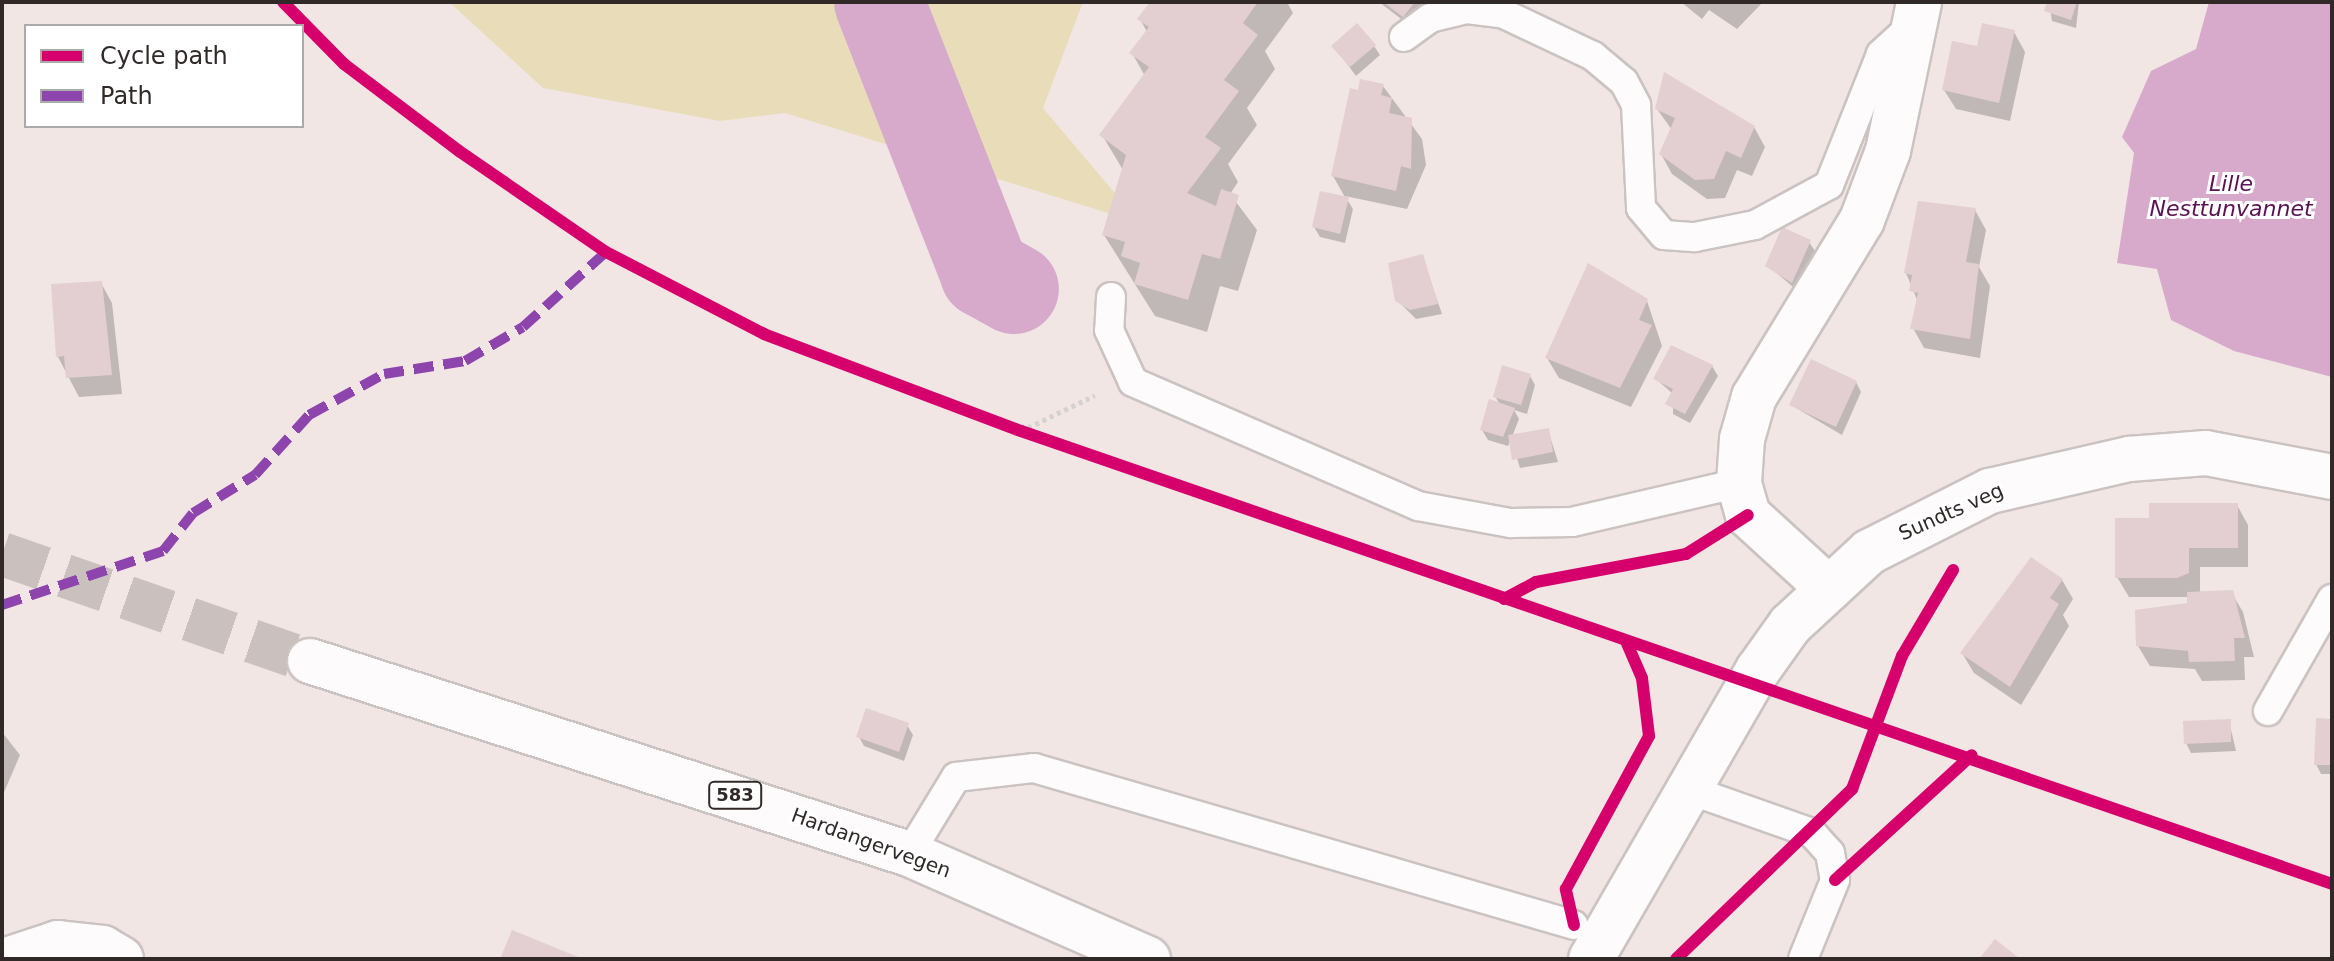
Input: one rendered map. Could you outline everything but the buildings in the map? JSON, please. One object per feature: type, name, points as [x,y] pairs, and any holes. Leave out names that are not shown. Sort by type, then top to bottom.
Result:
[{"type":"street","points":[[1829,589],[1748,515],[1739,483],[1754,397],[1862,220],[1888,151],[1918,12]]},
{"type":"street","name":"Sundts veg","points":[[1583,942],[1687,789],[1790,625],[1869,552],[1927,519],[2068,470],[2206,453],[2332,477]]},
{"type":"street","name":"Hardangervegen","points":[[310,661],[909,854],[1148,959]]},
{"type":"street","points":[[10,959],[58,943],[103,948],[121,959]]},
{"type":"lane","points":[[1404,37],[1430,18],[1467,9],[1502,13],[1593,56],[1624,82],[1636,105],[1641,208],[1664,235],[1695,237],[1755,225],[1829,185],[1881,54],[1918,12]]},
{"type":"lane","points":[[1111,297],[1109,330],[1133,382],[1418,506],[1511,523],[1572,522],[1739,483]]},
{"type":"lane","points":[[2268,711],[2332,599]]},
{"type":"lane","points":[[909,854],[956,777],[1034,768],[1583,942]]},
{"type":"lane","points":[[1687,789],[1812,833],[1830,853],[1835,880],[1803,959]]},
{"type":"path","points":[[1021,431],[1067,404],[1133,382]]},
{"type":"path","points":[[1007,426],[1051,442]]},
{"type":"shaded area","points":[[449,2],[1083,2],[1043,108],[1140,223],[785,113],[720,121],[543,88]]},
{"type":"water","name":"Lille Nesttunvannet","points":[[2209,2],[2332,2],[2332,377],[2234,351],[2171,320],[2157,269],[2117,263],[2134,153],[2122,137],[2151,71],[2196,49]]},
{"type":"waterway","points":[[879,2],[985,273],[1014,289]]},
{"type":"tunnel","points":[[2,554],[310,661]]},
{"type":"marked path","points":[[2,605],[163,551],[193,513],[255,475],[309,415],[384,374],[465,361],[523,327],[606,252]]},
{"type":"cycle path","points":[[283,2],[344,64],[459,151],[606,252],[764,334],[1021,431],[2332,884]]},
{"type":"cycle path","points":[[1504,599],[1536,582],[1686,554],[1748,515]]},
{"type":"cycle path","points":[[1676,959],[1852,789],[1902,656],[1953,570]]},
{"type":"cycle path","points":[[1574,925],[1566,889],[1649,736],[1642,678],[1626,641]]},
{"type":"cycle path","points":[[1835,880],[1972,755]]}]
